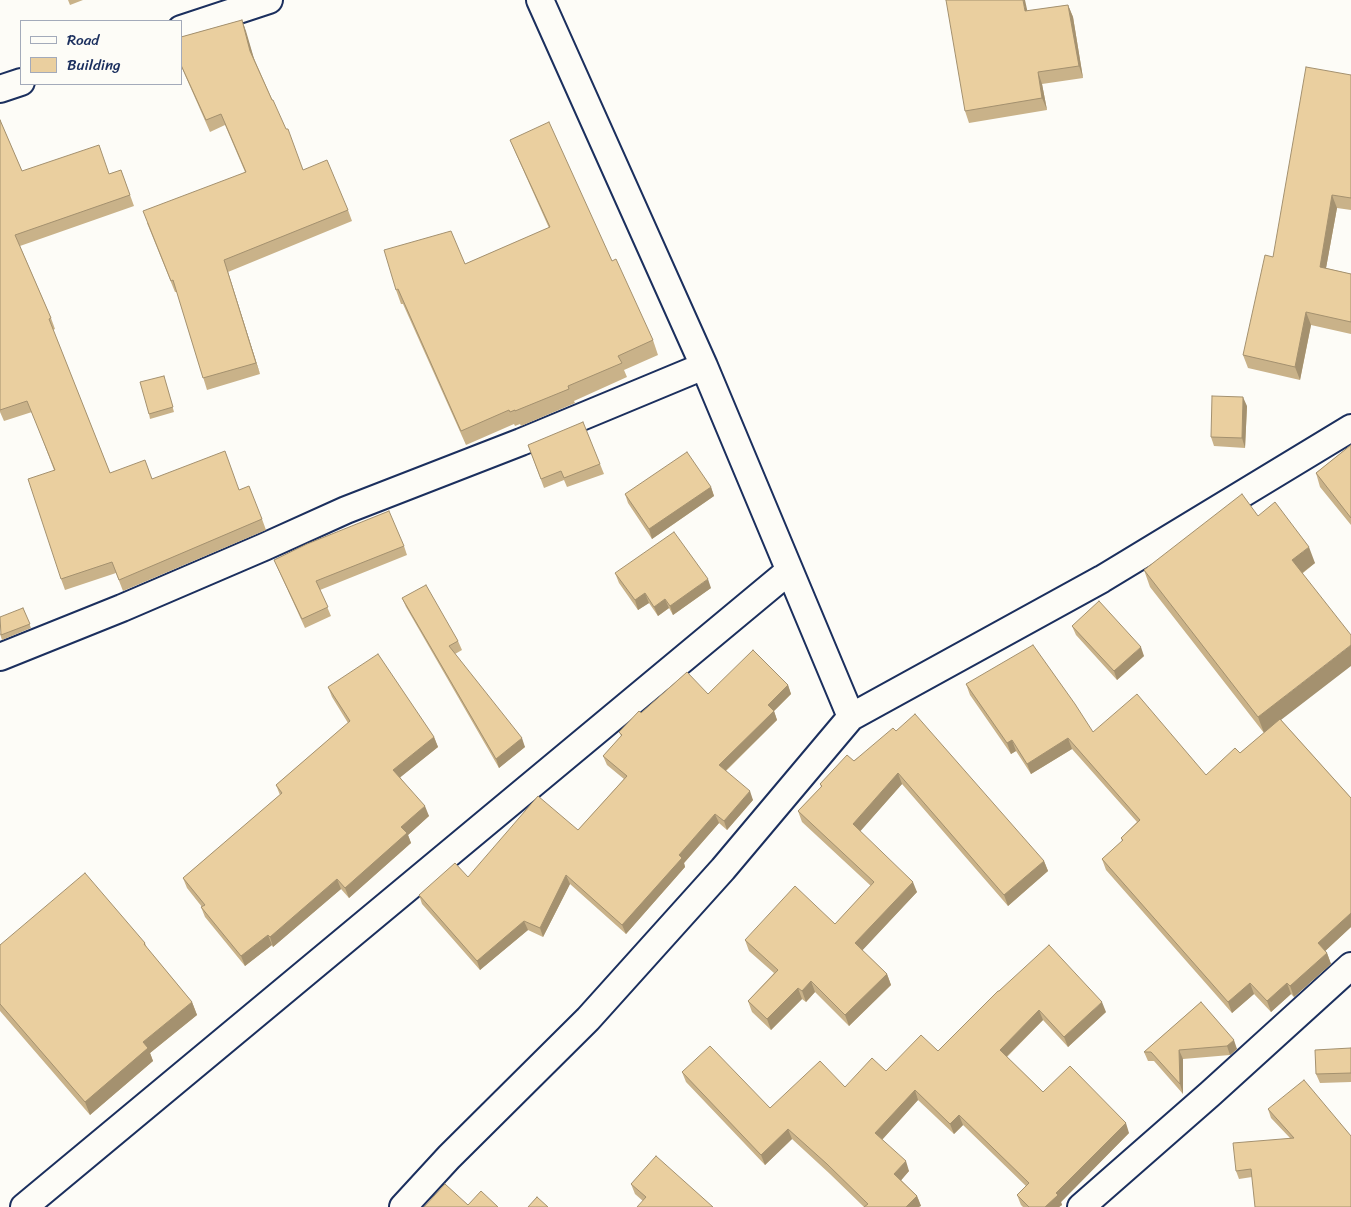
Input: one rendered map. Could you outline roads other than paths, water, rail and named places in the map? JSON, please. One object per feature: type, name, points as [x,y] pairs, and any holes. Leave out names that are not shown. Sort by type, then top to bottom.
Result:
[{"type":"street","points":[[182,29],[269,0]]},
{"type":"street","points":[[540,0],[704,366],[851,718]]},
{"type":"street","points":[[0,89],[20,82]]},
{"type":"street","points":[[0,657],[130,605],[264,548],[346,510],[521,442],[704,366]]},
{"type":"street","points":[[403,1207],[449,1157],[588,1019],[723,869],[851,718],[1102,579],[1351,428]]},
{"type":"street","points":[[24,1207],[789,571]]},
{"type":"street","points":[[1081,1207],[1210,1094],[1351,966]]}]
